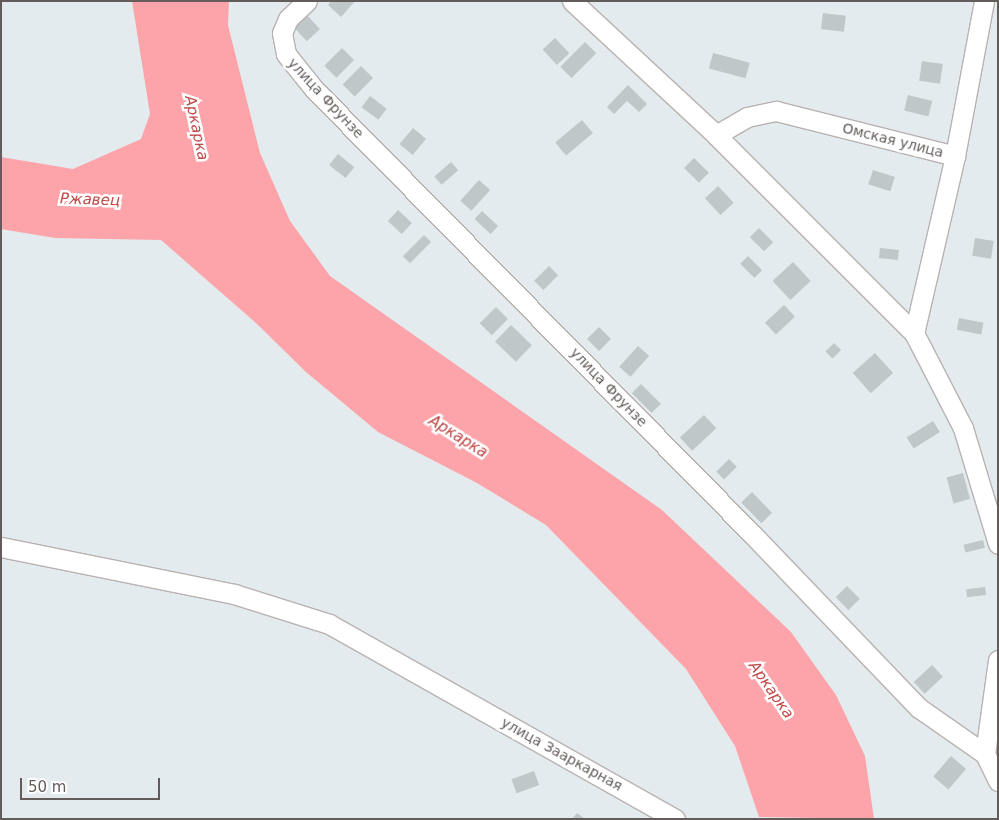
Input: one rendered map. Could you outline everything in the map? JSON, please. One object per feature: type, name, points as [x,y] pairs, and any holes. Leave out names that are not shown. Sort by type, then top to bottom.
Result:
[{"type":"street","name":"улица Фрунзе","points":[[307,1],[288,19],[282,33],[286,54],[314,89],[733,514],[919,708],[985,754]]},
{"type":"street","points":[[572,1],[716,135],[914,333],[963,428],[998,544]]},
{"type":"street","points":[[955,156],[984,1]]},
{"type":"street","name":"Омская улица","points":[[716,135],[747,117],[776,111],[955,156],[914,333]]},
{"type":"street","name":"улица Зааркарная","points":[[1,547],[253,600],[329,624],[675,819]]},
{"type":"street","points":[[998,660],[985,754],[998,781]]},
{"type":"water","points":[[132,1],[229,1],[228,25],[260,153],[290,221],[330,276],[662,510],[791,632],[836,695],[865,756],[874,819],[759,817],[735,746],[686,669],[546,525],[477,483],[378,432],[306,372],[256,323],[161,240],[55,238],[1,229],[1,157],[73,169],[141,139],[150,114]]},
{"type":"building","points":[[331,1],[355,1],[341,17],[328,5]]},
{"type":"building","points":[[305,13],[320,29],[307,41],[292,25]]},
{"type":"building","points":[[823,13],[846,16],[844,32],[821,29]]},
{"type":"building","points":[[555,38],[569,53],[557,65],[543,50]]},
{"type":"building","points":[[585,42],[596,53],[572,78],[560,67]]},
{"type":"building","points":[[342,48],[354,60],[336,78],[324,66]]},
{"type":"building","points":[[713,53],[750,63],[746,78],[709,68]]},
{"type":"building","points":[[922,61],[943,64],[940,84],[919,81]]},
{"type":"building","points":[[361,66],[373,78],[355,96],[343,84]]},
{"type":"building","points":[[628,85],[647,104],[639,112],[627,101],[614,114],[607,107]]},
{"type":"building","points":[[908,95],[932,101],[928,117],[904,111]]},
{"type":"building","points":[[370,96],[387,109],[378,120],[362,107]]},
{"type":"building","points":[[582,120],[593,133],[566,156],[555,142]]},
{"type":"building","points":[[413,128],[426,139],[413,155],[400,144]]},
{"type":"building","points":[[338,154],[354,167],[346,178],[329,165]]},
{"type":"building","points":[[694,158],[709,173],[699,183],[684,168]]},
{"type":"building","points":[[451,162],[458,170],[442,185],[434,176]]},
{"type":"building","points":[[873,170],[895,177],[890,191],[868,184]]},
{"type":"building","points":[[479,180],[490,190],[471,211],[460,201]]},
{"type":"building","points":[[718,186],[734,203],[721,215],[705,198]]},
{"type":"building","points":[[398,210],[412,223],[402,234],[388,221]]},
{"type":"building","points":[[482,211],[498,226],[491,234],[474,219]]},
{"type":"building","points":[[759,228],[773,242],[764,251],[750,237]]},
{"type":"building","points":[[424,235],[431,242],[410,263],[403,256]]},
{"type":"building","points":[[975,238],[994,241],[991,259],[972,256]]},
{"type":"building","points":[[880,248],[899,250],[898,260],[879,258]]},
{"type":"building","points":[[748,256],[762,270],[754,278],[740,264]]},
{"type":"building","points":[[793,262],[811,281],[790,300],[773,281]]},
{"type":"building","points":[[549,266],[558,275],[543,290],[534,281]]},
{"type":"building","points":[[784,305],[795,317],[776,334],[765,323]]},
{"type":"building","points":[[496,307],[508,319],[492,335],[480,323]]},
{"type":"building","points":[[959,318],[984,323],[981,335],[957,330]]},
{"type":"building","points":[[511,325],[532,345],[516,362],[495,342]]},
{"type":"building","points":[[599,327],[611,339],[599,351],[587,339]]},
{"type":"building","points":[[834,343],[841,350],[833,359],[826,351]]},
{"type":"building","points":[[638,346],[649,356],[630,377],[619,367]]},
{"type":"building","points":[[875,353],[893,373],[871,393],[853,373]]},
{"type":"building","points":[[641,384],[661,404],[652,413],[632,393]]},
{"type":"building","points":[[704,415],[716,428],[692,451],[680,438]]},
{"type":"building","points":[[933,421],[940,432],[914,448],[907,437]]},
{"type":"building","points":[[729,459],[737,467],[724,480],[716,472]]},
{"type":"building","points":[[963,473],[970,499],[954,503],[947,477]]},
{"type":"building","points":[[752,492],[772,513],[761,523],[741,502]]},
{"type":"building","points":[[983,540],[985,548],[966,553],[964,545]]},
{"type":"building","points":[[847,586],[860,599],[848,610],[836,597]]},
{"type":"building","points":[[985,587],[986,595],[967,597],[966,589]]},
{"type":"building","points":[[932,665],[943,677],[925,694],[914,682]]},
{"type":"building","points":[[951,756],[966,769],[948,789],[933,776]]},
{"type":"building","points":[[534,771],[539,785],[517,793],[511,779]]},
{"type":"building","points":[[577,813],[585,819],[572,819]]},
{"type":"water label","name":"Аркарка","points":[[196,128]]},
{"type":"water label","name":"Ржавец","points":[[90,200]]},
{"type":"water label","name":"Аркарка","points":[[458,437]]},
{"type":"water label","name":"Аркарка","points":[[771,690]]}]
